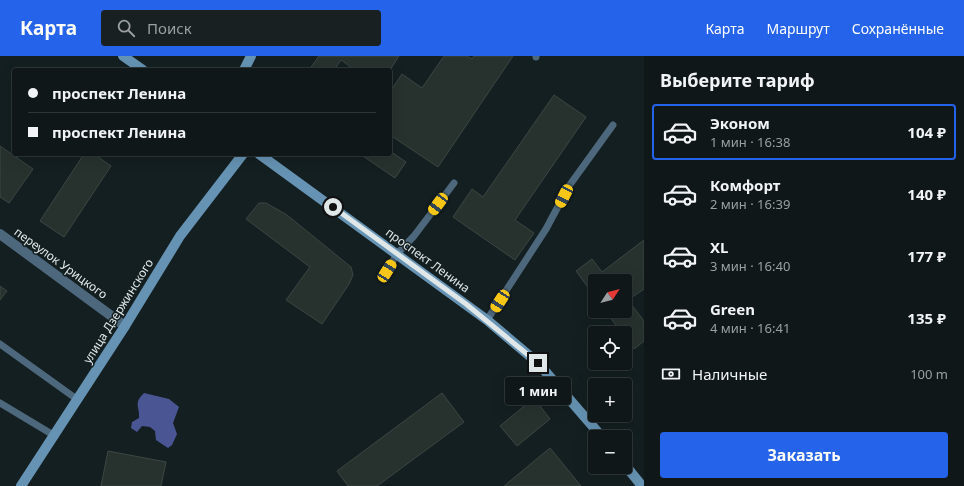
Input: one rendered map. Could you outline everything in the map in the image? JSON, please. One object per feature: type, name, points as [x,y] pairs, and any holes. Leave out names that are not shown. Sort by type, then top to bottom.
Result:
[{"type":"main road","points":[[123,56],[140,68]]},
{"type":"main road","points":[[245,68],[251,56]]},
{"type":"main road","name":"улица Дзержинского","points":[[21,486],[78,400],[180,236],[241,156]]},
{"type":"main road","name":"проспект Ленина","points":[[262,156],[487,320],[538,363],[596,430]]},
{"type":"main road","points":[[631,474],[639,485]]},
{"type":"street","name":"переулок Урицкого","points":[[0,234],[125,326]]},
{"type":"lane","points":[[487,320],[546,229],[569,186],[613,125]]},
{"type":"lane","points":[[387,271],[397,254],[414,236],[454,183]]},
{"type":"lane","points":[[0,344],[78,400]]},
{"type":"lane","points":[[0,403],[55,436]]},
{"type":"water","points":[[144,393],[169,399],[179,407],[173,423],[177,434],[172,445],[168,448],[156,440],[155,431],[150,427],[142,426],[137,432],[131,428],[132,422],[139,418],[138,403]]},
{"type":"building","points":[[319,56],[399,56],[391,68],[352,68],[341,60],[335,68],[310,68]]},
{"type":"building","points":[[444,56],[467,56],[472,59],[474,56],[513,56],[438,167],[392,136],[392,89],[402,74],[422,88]]},
{"type":"building","points":[[554,95],[586,117],[515,220],[534,233],[515,260],[453,217],[472,189],[483,197]]},
{"type":"building","points":[[0,146],[12,154],[12,156],[14,156],[33,169],[9,203],[0,197]]},
{"type":"building","points":[[392,152],[406,162],[395,178],[363,156],[392,156]]},
{"type":"building","points":[[83,156],[97,156],[111,166],[64,237],[40,221]]},
{"type":"building","points":[[259,203],[266,203],[287,215],[351,267],[353,275],[349,284],[322,324],[286,300],[310,267],[246,219]]},
{"type":"building","points":[[644,240],[644,289],[632,297],[632,274],[588,274],[588,287],[576,271],[592,259],[602,272]]},
{"type":"building","points":[[0,286],[7,291],[0,300]]},
{"type":"building","points":[[632,305],[644,321],[644,341],[634,349],[632,346],[632,326],[617,326],[610,318],[632,318]]},
{"type":"building","points":[[442,393],[464,422],[377,486],[348,486],[337,471]]},
{"type":"building","points":[[534,398],[550,419],[517,446],[500,426]]},
{"type":"building","points":[[550,448],[581,486],[504,486]]},
{"type":"building","points":[[108,451],[166,462],[161,486],[101,486]]},
{"type":"route","points":[[333,207],[466,304],[538,363]]}]
